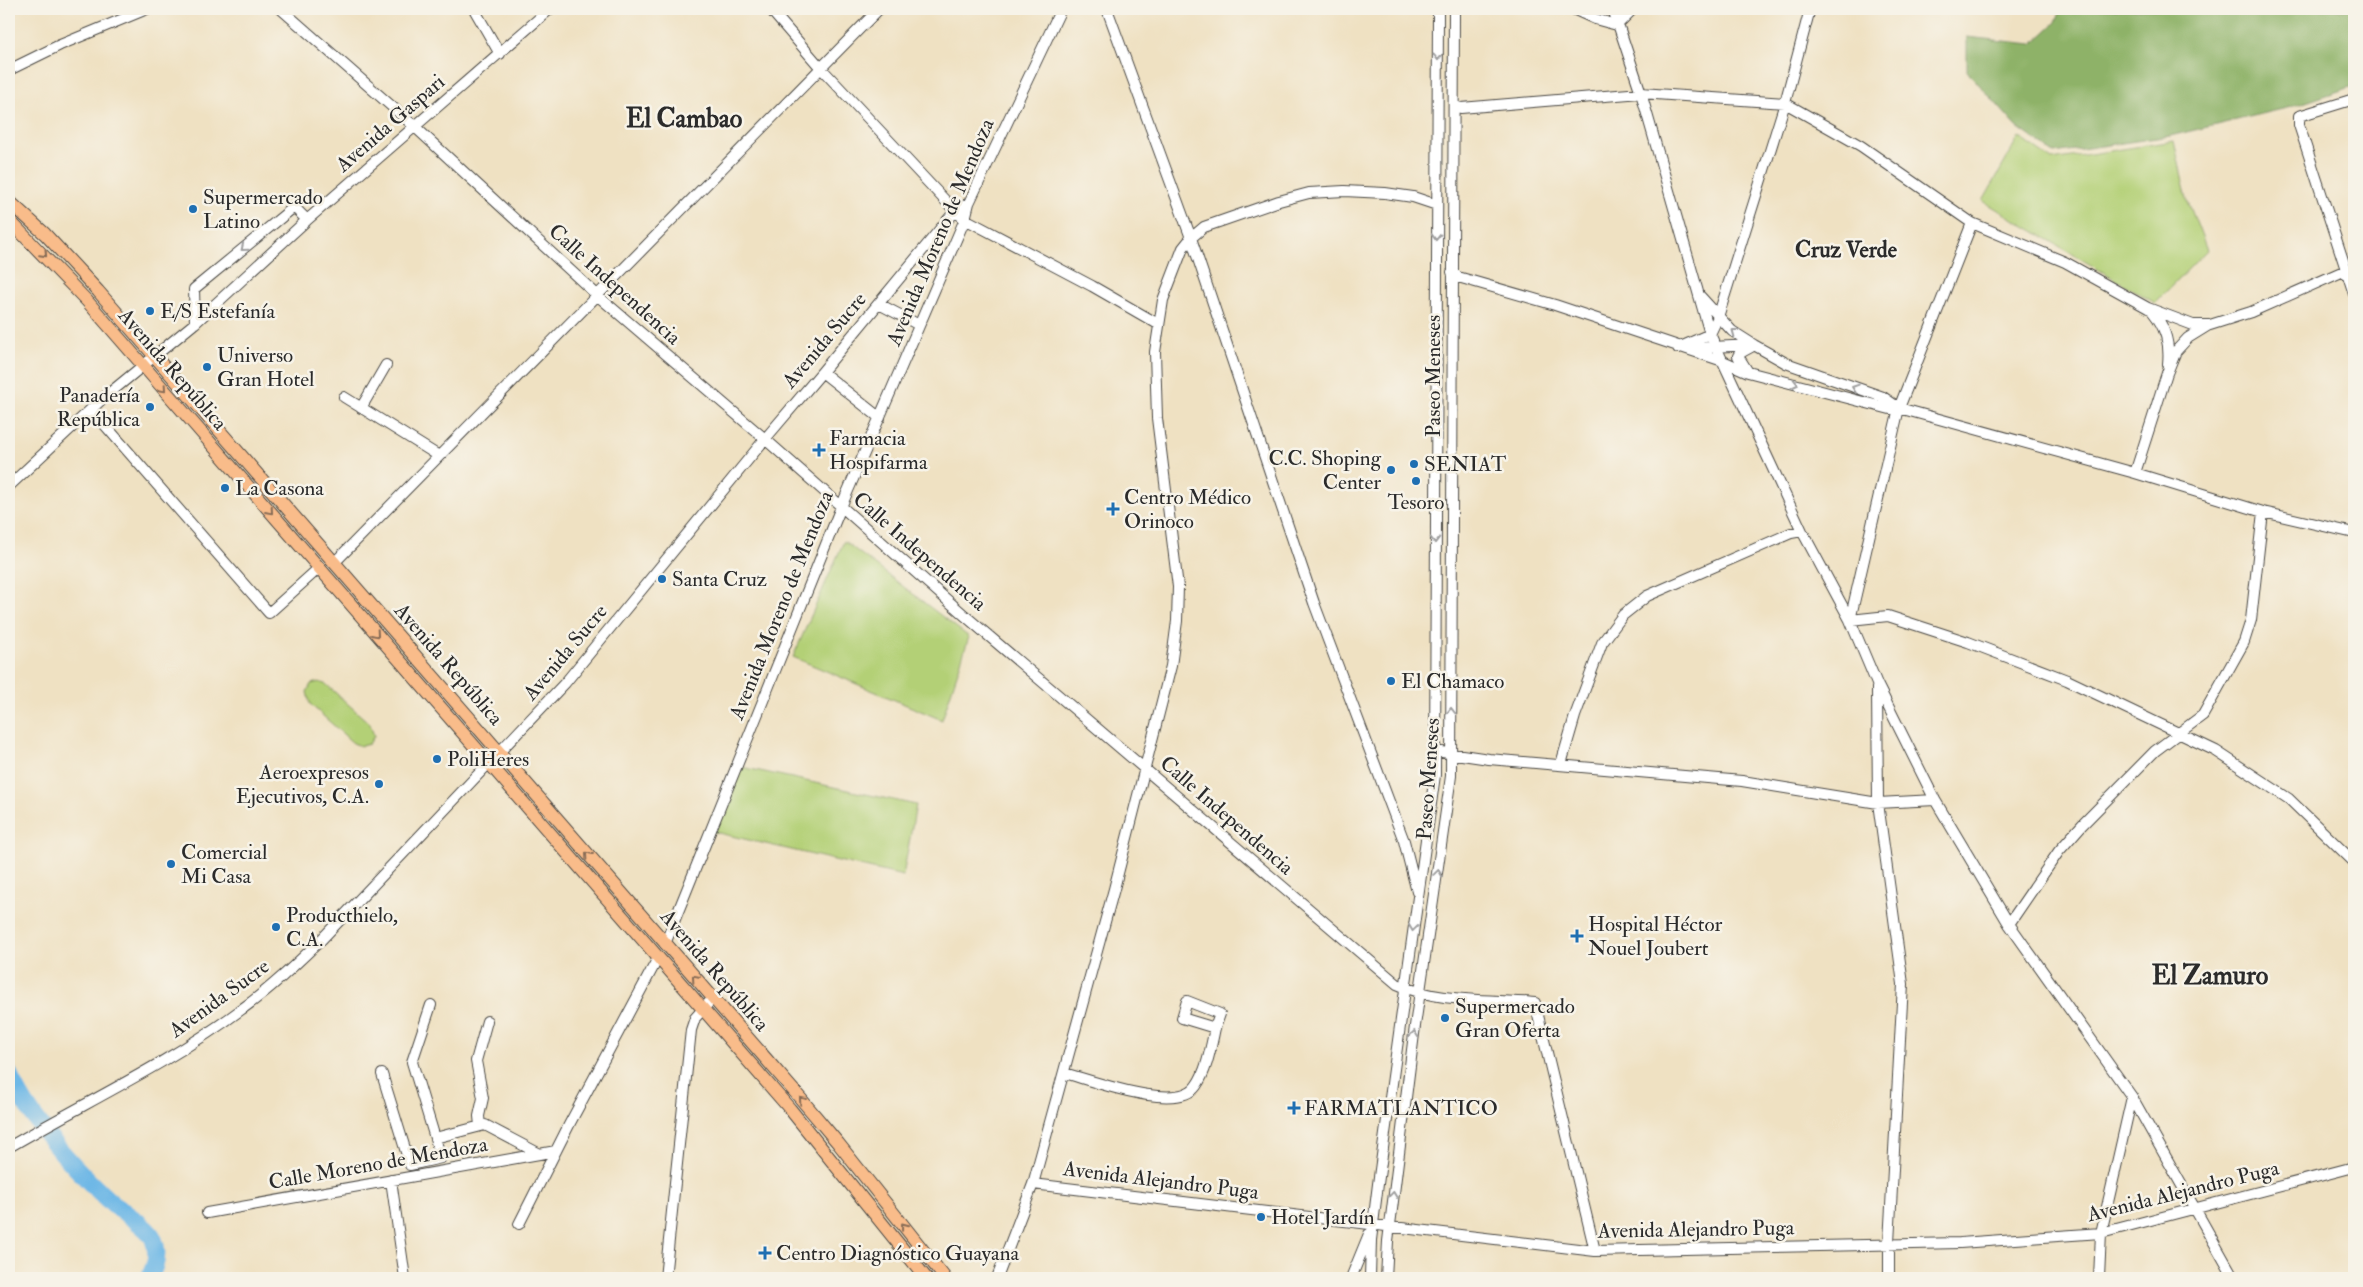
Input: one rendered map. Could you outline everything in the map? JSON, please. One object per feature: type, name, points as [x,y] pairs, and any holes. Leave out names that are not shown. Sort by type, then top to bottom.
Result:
[{"type":"main road","name":"Avenida República","points":[[9,201],[60,250],[154,356],[713,998],[838,1143],[945,1278]]},
{"type":"main road","name":"Avenida República","points":[[9,220],[87,301],[827,1152],[926,1278]]},
{"type":"street","points":[[9,70],[60,45],[147,9]]},
{"type":"street","name":"Calle Independencia","points":[[281,9],[414,126],[598,296],[841,507],[1386,975],[1412,990]]},
{"type":"street","points":[[474,9],[500,54]]},
{"type":"street","name":"Avenida Gaspari","points":[[9,486],[91,409],[194,323],[414,126],[500,54],[550,9]]},
{"type":"street","points":[[770,9],[820,67],[955,211],[966,219],[1092,286],[1158,324]]},
{"type":"street","points":[[334,563],[878,9]]},
{"type":"street","name":"Avenida Moreno de Mendoza","points":[[665,944],[841,507],[966,219],[969,203],[1061,9]]},
{"type":"street","points":[[1107,9],[1191,238],[1314,603],[1404,841],[1418,897]]},
{"type":"street","name":"Paseo Meneses","points":[[1386,1278],[1412,990],[1418,897],[1432,802],[1435,751],[1438,9]]},
{"type":"street","name":"Paseo Meneses","points":[[1370,1278],[1373,1224],[1412,990],[1448,804],[1452,754],[1454,9]]},
{"type":"street","points":[[1573,9],[1595,19],[1618,25]]},
{"type":"street","points":[[1613,9],[1641,93],[1710,334],[1802,531],[1850,620],[1877,684],[1934,800],[2009,924],[2132,1097],[2234,1278]]},
{"type":"street","points":[[1618,25],[1633,9]]},
{"type":"street","points":[[1678,348],[1710,334],[1718,317],[1785,102],[1810,9]]},
{"type":"street","points":[[1455,106],[1461,108],[1641,93],[1785,102],[1861,146],[1972,223],[2065,262],[2151,310],[2193,325],[2210,325]]},
{"type":"street","points":[[2354,98],[2300,116],[2299,125],[2354,294]]},
{"type":"street","points":[[997,1278],[1033,1184],[1172,666],[1178,621],[1178,586],[1157,418],[1155,352],[1163,300],[1175,267],[1183,248],[1204,227],[1225,218],[1309,193],[1344,191],[1385,193],[1413,197],[1437,205]]},
{"type":"street","name":"Avenida Sucre","points":[[9,1147],[164,1059],[241,1010],[270,987],[320,941],[565,683],[764,439],[955,211],[969,203]]},
{"type":"street","points":[[194,323],[194,289],[294,207],[308,220]]},
{"type":"street","points":[[1850,620],[1899,408],[1972,223]]},
{"type":"street","points":[[2135,473],[2167,373],[2176,351],[2188,338],[2210,325],[2251,312],[2346,270]]},
{"type":"street","points":[[1452,272],[1458,276],[1555,305],[1678,348],[1723,361],[1748,372],[1890,408],[1899,408],[2135,473],[2263,512],[2354,533]]},
{"type":"street","points":[[1699,295],[1712,300],[1719,297],[1728,288]]},
{"type":"street","points":[[1699,295],[1732,331],[1754,345],[1786,363],[1882,397],[1899,408]]},
{"type":"street","points":[[879,304],[919,325]]},
{"type":"street","points":[[2151,310],[2162,323],[2166,334],[2169,353],[2167,373]]},
{"type":"street","points":[[1678,348],[1717,348],[1754,345]]},
{"type":"street","points":[[1748,372],[1738,356],[1754,345]]},
{"type":"street","points":[[361,408],[386,365]]},
{"type":"street","points":[[822,372],[880,418]]},
{"type":"street","points":[[344,398],[439,456]]},
{"type":"street","points":[[91,409],[269,613],[319,568]]},
{"type":"street","points":[[2009,924],[2059,852],[2082,824],[2155,751],[2203,715],[2244,642],[2251,620],[2263,512]]},
{"type":"street","points":[[1561,764],[1575,716],[1602,643],[1623,615],[1647,596],[1791,533],[1802,531]]},
{"type":"street","points":[[1850,620],[1888,616],[1968,642],[2067,680],[2216,751],[2289,799],[2354,862]]},
{"type":"street","points":[[1877,684],[1878,803],[1903,984],[1889,1243],[1889,1278]]},
{"type":"street","points":[[1435,751],[1742,781],[1878,803],[1934,800]]},
{"type":"street","points":[[519,1224],[658,958]]},
{"type":"street","points":[[1412,990],[1535,1003],[1596,1251]]},
{"type":"street","points":[[665,1278],[691,1030],[695,1018],[713,998]]},
{"type":"street","points":[[382,1074],[410,1165],[441,1158],[412,1062],[431,1005]]},
{"type":"street","points":[[480,1126],[479,1116],[483,1098],[476,1061],[487,1020]]},
{"type":"street","points":[[1064,1073],[1150,1096],[1185,1095],[1196,1088],[1203,1072],[1215,1028]]},
{"type":"street","points":[[2099,1278],[2101,1233],[2132,1097]]},
{"type":"street","points":[[435,1138],[485,1125],[538,1153]]},
{"type":"street","name":"Calle Moreno de Mendoza","points":[[208,1213],[556,1151]]},
{"type":"street","name":"Avenida Alejandro Puga","points":[[1033,1184],[1596,1251],[1889,1243],[1960,1243],[2101,1233],[2196,1210],[2354,1167]]},
{"type":"street","points":[[391,1180],[405,1278]]},
{"type":"street","points":[[1351,1278],[1373,1224]]},
{"type":"green space","points":[[2061,9],[2354,9],[2354,86],[2291,107],[2170,136],[2054,153],[2017,127],[1967,71],[1967,37],[2032,44],[2056,22]]},
{"type":"green space","points":[[2019,137],[2052,160],[2174,141],[2187,199],[2207,250],[2155,303],[1983,201]]},
{"type":"green space","points":[[844,541],[969,637],[942,720],[793,657]]},
{"type":"green space","points":[[319,682],[327,685],[370,724],[374,736],[369,744],[361,746],[353,743],[310,704],[307,692],[311,684]]},
{"type":"green space","points":[[737,766],[916,805],[903,876],[710,831]]},
{"type":"waterway","points":[[9,1074],[28,1108],[52,1141],[107,1199],[150,1233],[155,1243],[156,1254],[155,1264],[149,1278]]},
{"type":"place","name":"Supermercado Latino","points":[[193,209]]},
{"type":"place","name":"E/S Estefanía","points":[[150,311]]},
{"type":"place","name":"Universo Gran Hotel","points":[[207,367]]},
{"type":"place","name":"Panadería República","points":[[150,407]]},
{"type":"place","name":"Farmacia Hospifarma","points":[[819,450]]},
{"type":"place","name":"SENIAT","points":[[1414,464]]},
{"type":"place","name":"C.C. Shoping Center","points":[[1391,470]]},
{"type":"place","name":"Tesoro","points":[[1416,481]]},
{"type":"place","name":"La Casona","points":[[225,488]]},
{"type":"place","name":"Centro Médico Orinoco","points":[[1113,509]]},
{"type":"place","name":"Santa Cruz","points":[[662,579]]},
{"type":"place","name":"El Chamaco","points":[[1391,681]]},
{"type":"place","name":"PoliHeres","points":[[437,759]]},
{"type":"place","name":"Aeroexpresos Ejecutivos, C.A.","points":[[379,784]]},
{"type":"place","name":"Comercial Mi Casa","points":[[171,864]]},
{"type":"place","name":"Producthielo, C.A.","points":[[276,927]]},
{"type":"place","name":"Hospital Héctor Nouel Joubert","points":[[1577,936]]},
{"type":"place","name":"Supermercado Gran Oferta","points":[[1445,1018]]},
{"type":"place","name":"FARMATLANTICO","points":[[1294,1108]]},
{"type":"place","name":"Hotel Jardín","points":[[1261,1217]]},
{"type":"place","name":"Centro Diagnóstico Guayana","points":[[765,1253]]},
{"type":"district","name":"El Cambao","points":[[684,118]]},
{"type":"district","name":"Cruz Verde","points":[[1846,249]]},
{"type":"district","name":"El Zamuro","points":[[2210,975]]}]
